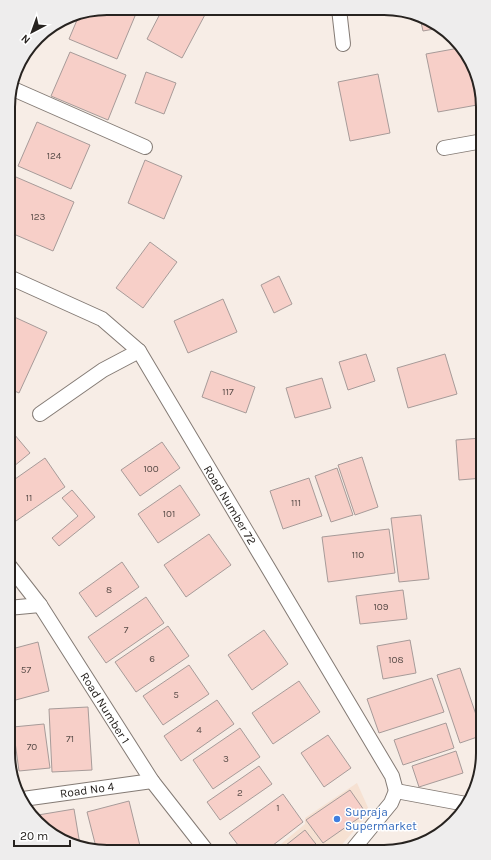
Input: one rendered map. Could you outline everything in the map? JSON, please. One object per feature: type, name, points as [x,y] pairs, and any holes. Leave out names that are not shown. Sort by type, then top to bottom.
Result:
[{"type":"street","points":[[340,15],[343,44]]},
{"type":"street","points":[[17,91],[145,147]]},
{"type":"street","points":[[444,148],[476,142]]},
{"type":"street","name":"Road Number 72","points":[[15,280],[102,319],[139,350],[388,769],[392,776],[396,790]]},
{"type":"street","points":[[40,414],[103,370],[139,350]]},
{"type":"street","name":"Road Number 1","points":[[15,573],[40,605],[152,781],[202,845]]},
{"type":"street","points":[[15,607],[40,605]]},
{"type":"street","name":"Road No 4","points":[[27,798],[152,781]]},
{"type":"street","points":[[356,845],[391,803],[396,790],[461,803]]},
{"type":"shaded area","points":[[357,783],[370,812],[342,845],[280,845],[305,824],[305,818]]},
{"type":"building","points":[[101,15],[135,16],[117,59],[69,39],[78,20]]},
{"type":"building","points":[[159,15],[205,15],[182,58],[147,39]]},
{"type":"building","points":[[421,23],[432,29],[423,31]]},
{"type":"building","points":[[455,49],[466,66],[471,78],[476,105],[438,112],[426,54]]},
{"type":"building","points":[[70,52],[126,75],[108,120],[51,96]]},
{"type":"building","points":[[146,72],[176,83],[164,114],[135,103]]},
{"type":"building","points":[[378,74],[390,133],[350,141],[338,82]]},
{"type":"building","points":[[37,122],[90,145],[71,189],[18,166]]},
{"type":"building","points":[[145,160],[182,176],[164,219],[128,203]]},
{"type":"building","points":[[15,177],[74,202],[53,251],[15,235]]},
{"type":"building","points":[[150,242],[177,262],[143,308],[116,288]]},
{"type":"building","points":[[279,276],[292,304],[274,313],[261,285]]},
{"type":"building","points":[[223,299],[237,332],[188,353],[174,321]]},
{"type":"building","points":[[15,317],[47,332],[19,393],[15,391]]},
{"type":"building","points":[[366,354],[375,381],[348,390],[339,362]]},
{"type":"building","points":[[445,354],[457,394],[408,408],[397,368]]},
{"type":"building","points":[[211,371],[255,387],[246,413],[202,397]]},
{"type":"building","points":[[322,378],[331,408],[295,418],[286,388]]},
{"type":"building","points":[[15,435],[30,453],[15,465]]},
{"type":"building","points":[[476,438],[476,479],[459,480],[456,440]]},
{"type":"building","points":[[162,442],[180,468],[140,496],[121,470]]},
{"type":"building","points":[[362,457],[378,507],[355,515],[338,465]]},
{"type":"building","points":[[45,458],[65,487],[16,521],[15,479]]},
{"type":"building","points":[[337,468],[353,515],[331,522],[315,476]]},
{"type":"building","points":[[309,478],[322,516],[283,529],[270,491]]},
{"type":"building","points":[[180,485],[200,515],[158,543],[138,514]]},
{"type":"building","points":[[72,490],[95,517],[59,546],[52,538],[78,516],[62,498]]},
{"type":"building","points":[[421,515],[429,579],[399,582],[391,518]]},
{"type":"building","points":[[389,529],[395,573],[328,582],[322,537]]},
{"type":"building","points":[[209,534],[231,565],[186,597],[164,565]]},
{"type":"building","points":[[122,562],[139,587],[96,617],[79,593]]},
{"type":"building","points":[[403,590],[407,619],[360,624],[356,596]]},
{"type":"building","points":[[146,597],[164,623],[106,663],[88,637]]},
{"type":"building","points":[[168,626],[189,656],[136,692],[115,662]]},
{"type":"building","points":[[264,630],[288,664],[252,690],[228,655]]},
{"type":"building","points":[[410,640],[416,673],[383,679],[377,646]]},
{"type":"building","points":[[38,642],[49,691],[15,700],[15,648]]},
{"type":"building","points":[[189,665],[209,694],[163,725],[143,696]]},
{"type":"building","points":[[460,668],[476,715],[476,737],[460,743],[437,675]]},
{"type":"building","points":[[432,678],[444,712],[379,733],[367,699]]},
{"type":"building","points":[[299,681],[320,712],[273,744],[252,713]]},
{"type":"building","points":[[217,700],[234,724],[181,761],[164,736]]},
{"type":"building","points":[[88,707],[92,770],[52,772],[49,709]]},
{"type":"building","points":[[446,723],[454,748],[403,765],[394,740]]},
{"type":"building","points":[[44,724],[50,768],[19,771],[15,742],[15,727]]},
{"type":"building","points":[[240,728],[260,757],[213,789],[193,760]]},
{"type":"building","points":[[328,735],[351,768],[324,787],[301,753]]},
{"type":"building","points":[[456,751],[463,773],[419,787],[412,766]]},
{"type":"building","points":[[259,766],[272,784],[220,820],[207,802]]},
{"type":"building","points":[[350,790],[366,813],[323,843],[306,820]]},
{"type":"building","points":[[283,794],[303,822],[273,845],[238,845],[229,833]]},
{"type":"building","points":[[129,801],[140,845],[95,844],[87,812]]},
{"type":"building","points":[[74,809],[79,841],[61,833],[39,815]]},
{"type":"building","points":[[305,830],[317,845],[286,845]]},
{"type":"place","name":"Supraja Supermarket","points":[[337,819]]}]
